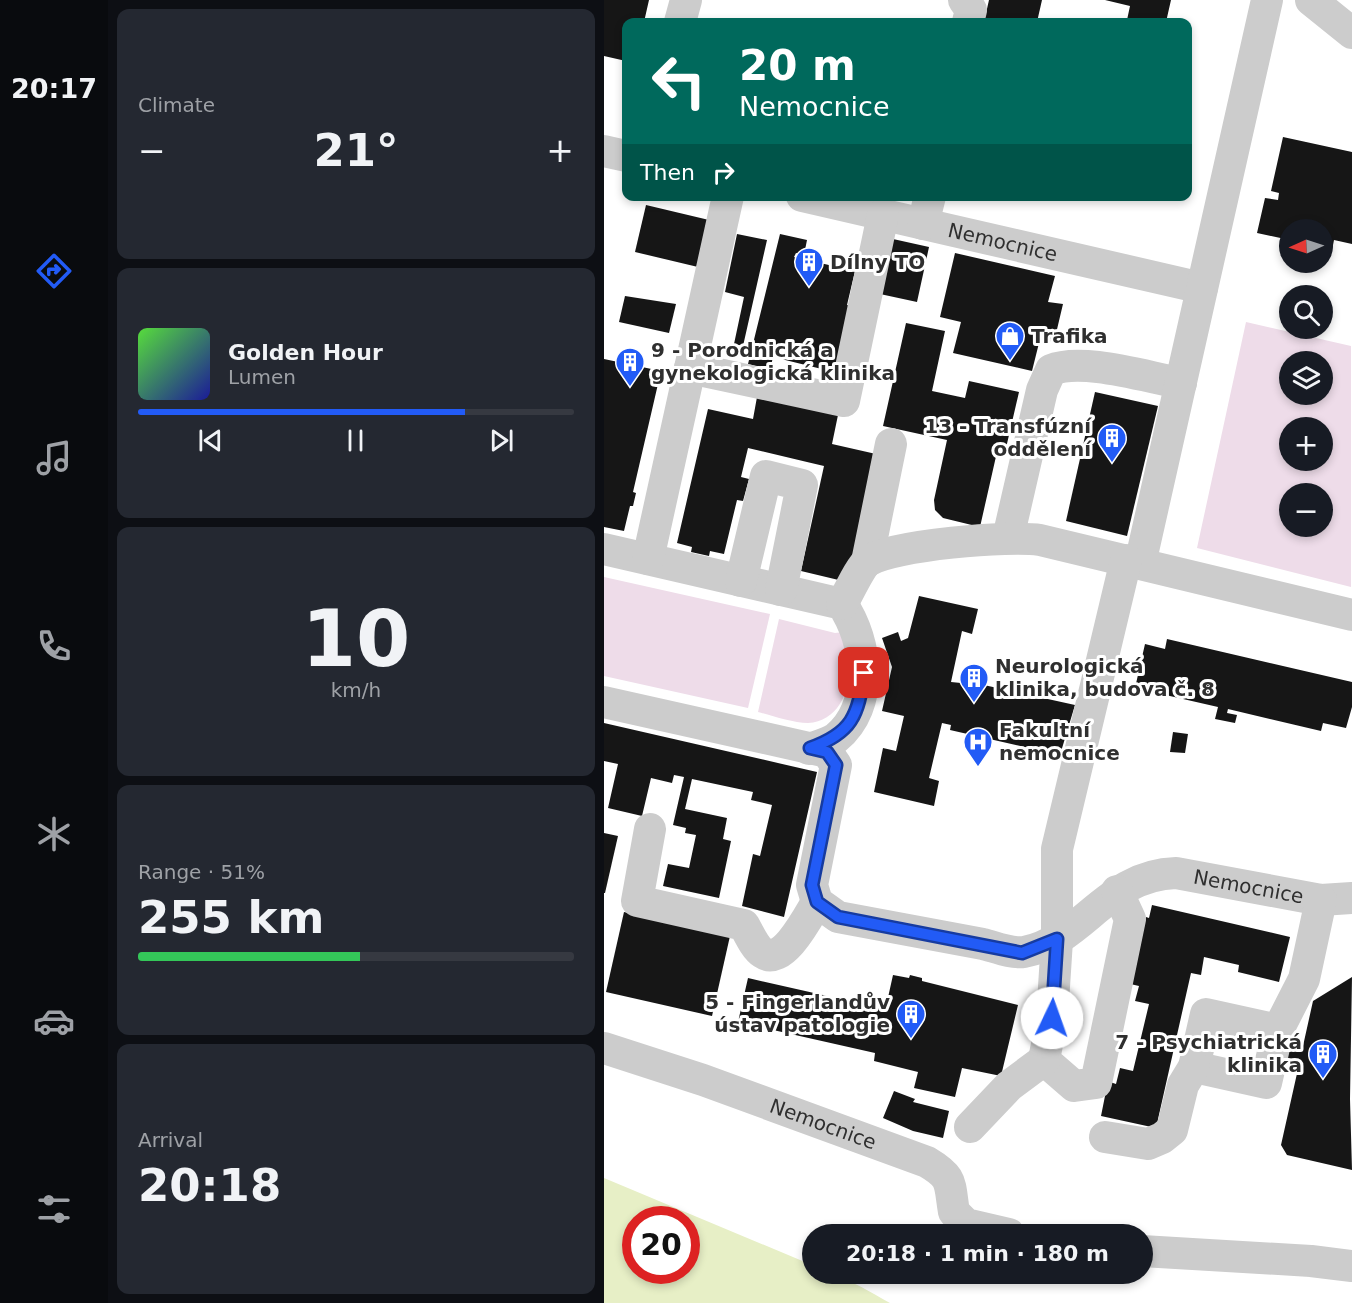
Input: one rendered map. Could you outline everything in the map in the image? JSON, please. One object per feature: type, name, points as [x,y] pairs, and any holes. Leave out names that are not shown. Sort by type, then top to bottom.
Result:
[{"type":"street","points":[[681,18],[686,0]]},
{"type":"street","points":[[964,0],[971,10],[969,18]]},
{"type":"street","points":[[970,1127],[1009,1086],[1044,1060],[1052,1018],[1057,939],[1057,849],[1181,383],[1267,0]]},
{"type":"street","points":[[1311,0],[1351,33]]},
{"type":"street","points":[[604,151],[622,155]]},
{"type":"street","points":[[649,559],[726,201]]},
{"type":"street","name":"Nemocnice","points":[[823,201],[883,215],[927,210],[1202,288]]},
{"type":"street","points":[[690,368],[844,401],[883,215]]},
{"type":"street","points":[[1008,538],[1042,390],[1051,370],[1063,365],[1088,367],[1181,383]]},
{"type":"street","points":[[842,604],[867,562],[892,444]]},
{"type":"street","points":[[740,581],[766,476],[802,484],[781,590]]},
{"type":"street","points":[[867,562],[909,550],[1008,538],[1037,539],[1351,615]]},
{"type":"street","points":[[604,549],[842,604],[853,620],[860,647],[864,673],[861,696],[853,718],[835,739],[810,748]]},
{"type":"street","points":[[604,702],[827,752],[836,765],[812,885],[817,902],[791,944],[779,953],[768,956],[761,952],[744,925],[637,901],[650,829]]},
{"type":"street","name":"Nemocnice","points":[[817,902],[838,917],[1022,953],[1057,939],[1117,891],[1146,876],[1176,873],[1336,899]]},
{"type":"street","points":[[1044,1060],[1074,1086],[1096,1083],[1130,919],[1117,891]]},
{"type":"street","points":[[1194,1067],[1266,1083],[1278,1030],[1304,979],[1336,899]]},
{"type":"street","points":[[1105,1137],[1148,1144],[1162,1138],[1172,1130],[1183,1085],[1194,1067],[1206,1014],[1278,1030]]},
{"type":"street","name":"Nemocnice","points":[[604,1048],[703,1080],[927,1162],[944,1173],[949,1180],[954,1212],[967,1224]]},
{"type":"street","points":[[1153,1252],[1351,1266]]},
{"type":"shaded area","points":[[1246,322],[1279,330],[1279,339],[1320,339],[1351,346],[1351,587],[1197,548]]},
{"type":"shaded area","points":[[604,577],[770,614],[748,708],[604,676]]},
{"type":"shaded area","points":[[779,619],[835,633],[843,632],[850,660],[848,684],[841,703],[835,711],[818,721],[796,722],[758,712]]},
{"type":"shaded area","points":[[604,1178],[671,1206],[622,1206],[622,1284],[700,1284],[700,1218],[802,1261],[802,1284],[855,1284],[890,1303],[604,1303]]},
{"type":"building","points":[[604,0],[649,0],[645,18],[622,18],[622,60],[604,56]]},
{"type":"building","points":[[989,0],[1042,0],[1038,18],[985,18]]},
{"type":"building","points":[[1105,0],[1171,0],[1167,18],[1127,18],[1130,6]]},
{"type":"building","points":[[1283,137],[1352,152],[1352,244],[1334,240],[1333,245],[1333,219],[1279,219],[1279,238],[1257,233],[1265,198],[1278,200],[1279,193],[1271,191]]},
{"type":"building","points":[[646,205],[709,220],[698,267],[635,252]]},
{"type":"building","points":[[737,234],[767,240],[743,346],[734,344],[744,297],[725,292]]},
{"type":"building","name":"Dílny TO","points":[[780,234],[807,240],[804,255],[796,253],[794,257],[855,271],[847,305],[853,306],[838,373],[773,357],[770,370],[748,364]]},
{"type":"building","points":[[893,239],[929,247],[917,302],[880,294]]},
{"type":"building","points":[[955,253],[1055,276],[1048,302],[1063,304],[1054,342],[1040,339],[1032,371],[953,353],[961,322],[940,317]]},
{"type":"building","points":[[625,296],[676,304],[669,333],[619,322]]},
{"type":"building","points":[[906,323],[945,331],[932,391],[965,398],[969,381],[1019,392],[1006,448],[997,452],[980,527],[943,518],[935,510],[934,500],[947,440],[883,426]]},
{"type":"building","points":[[604,359],[661,371],[633,492],[636,493],[633,506],[630,506],[624,531],[604,527]]},
{"type":"building","name":"13 - Transfúzní oddělení","points":[[1095,392],[1158,406],[1127,536],[1066,521]]},
{"type":"building","points":[[757,397],[838,415],[832,444],[876,454],[847,582],[801,571],[824,466],[748,448],[741,477],[749,479],[743,501],[737,500],[724,554],[710,551],[709,556],[691,552],[692,547],[677,543],[708,409],[753,419]]},
{"type":"building","name":"Neurologická klinika, budova č. 8","points":[[919,596],[978,609],[972,634],[962,631],[951,682],[961,683],[961,680],[1075,705],[1060,755],[950,730],[951,725],[942,723],[929,778],[939,781],[934,806],[874,792],[883,748],[896,751],[904,716],[882,711],[892,667],[882,638],[898,632],[901,641],[908,638]]},
{"type":"building","points":[[1167,639],[1352,682],[1352,707],[1346,728],[1323,723],[1321,731],[1228,709],[1227,713],[1237,715],[1235,723],[1215,719],[1218,707],[1135,688],[1145,644],[1165,649]]},
{"type":"building","points":[[604,723],[817,772],[784,917],[742,906],[753,854],[760,856],[772,805],[751,800],[753,792],[692,779],[685,809],[727,818],[723,839],[731,841],[719,898],[663,886],[668,864],[689,868],[696,835],[685,833],[686,828],[673,825],[684,777],[674,775],[672,783],[651,778],[642,816],[608,808],[618,764],[604,761]]},
{"type":"building","points":[[1173,732],[1188,734],[1185,753],[1170,752]]},
{"type":"building","points":[[604,833],[618,836],[605,893],[604,893]]},
{"type":"building","points":[[1152,905],[1290,937],[1279,982],[1238,972],[1239,965],[1204,957],[1201,975],[1191,973],[1156,1128],[1101,1116],[1105,1096],[1101,1095],[1104,1080],[1116,1084],[1120,1068],[1133,1071],[1149,1004],[1135,1001],[1139,986],[1126,983],[1135,970],[1146,917],[1149,918]]},
{"type":"building","points":[[624,912],[730,936],[712,1016],[606,992]]},
{"type":"building","name":"5 - Fingerlandův ústav patologie","points":[[893,975],[909,978],[910,975],[922,978],[922,981],[1018,1005],[1001,1076],[962,1068],[955,1097],[914,1088],[918,1072],[874,1061],[875,1053],[738,1022],[748,978],[876,1007],[878,1000],[887,1002]]},
{"type":"building","name":"7 - Psychiatrická klinika","points":[[1352,977],[1350,1099],[1352,1170],[1287,1155],[1281,1145],[1298,1069],[1281,1065],[1287,1042],[1303,1046],[1313,1001]]},
{"type":"building","points":[[894,1091],[915,1099],[913,1102],[949,1111],[943,1138],[913,1131],[883,1118]]},
{"type":"place","name":"Dílny TO","points":[[809,288]]},
{"type":"place","name":"Trafika","points":[[1010,362]]},
{"type":"place","name":"9 - Porodnická a gynekologická klinika","points":[[630,388]]},
{"type":"place","name":"13 - Transfúzní oddělení","points":[[1112,464]]},
{"type":"place","name":"Neurologická klinika, budova č. 8","points":[[974,704]]},
{"type":"place","name":"Fakultní nemocnice","points":[[978,768]]},
{"type":"place","name":"5 - Fingerlandův ústav patologie","points":[[911,1040]]},
{"type":"place","name":"7 - Psychiatrická klinika","points":[[1323,1080]]},
{"type":"route","points":[[864,673],[861,696],[853,718],[835,739],[810,748],[827,752],[836,765],[812,885],[817,902],[838,917],[1022,953],[1057,939],[1052,1018]]}]
